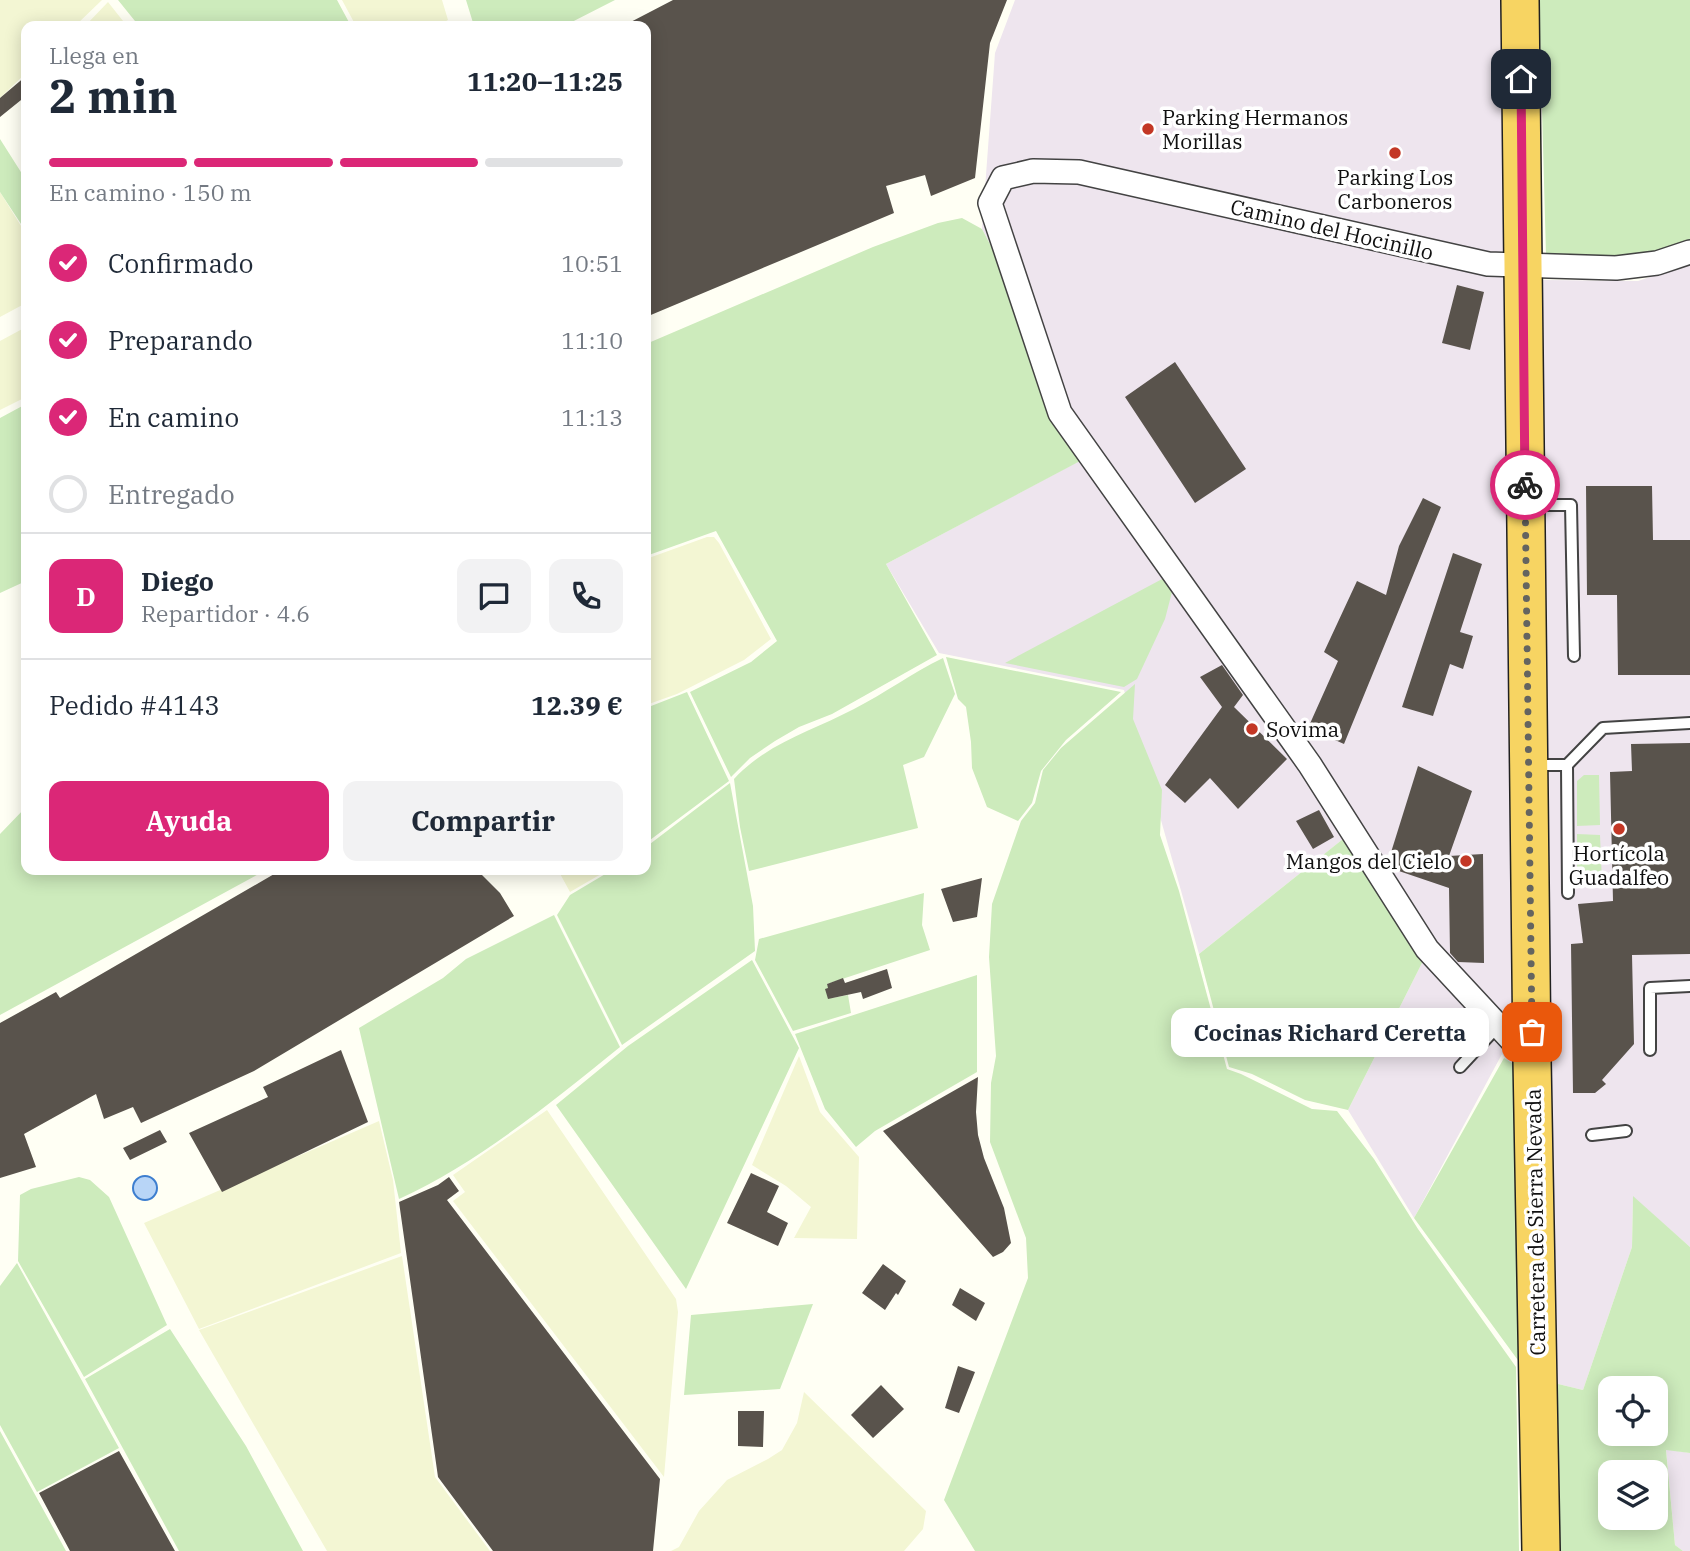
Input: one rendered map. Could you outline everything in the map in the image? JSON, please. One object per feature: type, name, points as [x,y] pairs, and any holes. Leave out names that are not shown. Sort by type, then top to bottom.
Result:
[{"type":"highway","name":"Carretera de Sierra Nevada","points":[[1520,0],[1532,1059],[1541,1551]]},
{"type":"street","name":"Camino del Hocinillo","points":[[1498,1027],[1427,949],[1310,765],[1060,413],[990,203],[1003,178],[1033,172],[1079,172],[1488,264],[1616,268],[1657,263],[1690,252]]},
{"type":"street","points":[[1498,1027],[1532,1059]]},
{"type":"lane","points":[[1526,505],[1571,505],[1574,656]]},
{"type":"lane","points":[[1568,893],[1567,765],[1603,728],[1690,723]]},
{"type":"lane","points":[[1529,765],[1567,765]]},
{"type":"lane","points":[[1650,1050],[1650,988],[1690,986]]},
{"type":"lane","points":[[1460,1067],[1498,1027]]},
{"type":"lane","points":[[1592,1135],[1626,1131]]},
{"type":"shaded area","points":[[1015,0],[1519,0],[1543,280],[1638,281],[1690,264],[1690,1247],[1633,1197],[1632,1247],[1583,1390],[1554,1383],[1547,1115],[1502,1054],[1414,1218],[1348,1110],[1423,961],[1343,839],[1199,954],[1124,690],[939,653],[886,564],[1081,460],[1011,284],[982,229],[995,53]]},
{"type":"shaded area","points":[[1666,1449],[1690,1453],[1690,1551],[1683,1551],[1675,1545]]},
{"type":"green space","points":[[0,0],[102,0],[80,21],[21,21],[21,78],[0,98]]},
{"type":"green space","points":[[118,0],[337,0],[348,21],[135,21]]},
{"type":"green space","points":[[342,0],[442,0],[448,20],[446,21],[353,21]]},
{"type":"green space","points":[[466,0],[615,0],[574,21],[472,21]]},
{"type":"green space","points":[[1539,0],[1690,0],[1690,240],[1648,253],[1609,256],[1546,255]]},
{"type":"green space","points":[[108,2],[123,21],[90,21]]},
{"type":"green space","points":[[0,139],[21,172],[21,224],[0,192]]},
{"type":"green space","points":[[0,192],[21,226],[21,306],[0,317]]},
{"type":"green space","points":[[962,218],[982,229],[1011,284],[1082,460],[886,564],[937,655],[832,714],[799,727],[775,741],[750,758],[731,777],[690,692],[751,662],[777,641],[716,531],[651,554],[651,342],[873,247],[938,223]]},
{"type":"green space","points":[[21,330],[21,400],[0,410],[0,341]]},
{"type":"green space","points":[[21,407],[21,583],[0,593],[0,418]]},
{"type":"green space","points":[[707,537],[714,537],[771,639],[744,660],[677,694],[651,703],[651,557]]},
{"type":"green space","points":[[1164,578],[1172,592],[1165,619],[1137,679],[1124,687],[1005,663]]},
{"type":"green space","points":[[946,657],[1121,692],[1066,740],[1041,771],[1032,803],[1018,821],[987,807],[972,768],[966,707],[958,699]]},
{"type":"green space","points":[[943,658],[955,694],[924,757],[903,765],[918,828],[749,871],[734,779],[775,747],[854,709]]},
{"type":"green space","points":[[1135,684],[1133,719],[1162,790],[1160,835],[1179,891],[1227,1069],[1312,1109],[1337,1111],[1374,1159],[1418,1229],[1516,1367],[1519,1551],[975,1551],[944,1500],[1028,1278],[1026,1238],[990,1142],[991,1083],[996,1056],[989,957],[992,904],[1021,821],[1035,803],[1043,770],[1061,748]]},
{"type":"green space","points":[[687,692],[729,781],[651,839],[651,706]]},
{"type":"green space","points":[[1584,775],[1599,775],[1600,825],[1577,826],[1577,781]]},
{"type":"green space","points":[[730,783],[753,906],[755,951],[622,1045],[557,915],[570,895],[604,875],[651,875],[651,843]]},
{"type":"green space","points":[[21,812],[21,875],[257,875],[0,1015],[0,834]]},
{"type":"green space","points":[[1577,834],[1600,835],[1602,883],[1577,884]]},
{"type":"green space","points":[[1343,839],[1423,961],[1348,1110],[1305,1100],[1252,1074],[1229,1067],[1199,954]]},
{"type":"green space","points":[[561,875],[599,875],[570,892]]},
{"type":"green space","points":[[924,893],[922,925],[930,950],[827,984],[832,998],[848,995],[851,1013],[793,1031],[755,960],[759,939]]},
{"type":"green space","points":[[554,915],[620,1047],[486,1149],[399,1199],[359,1028],[443,978],[466,959]]},
{"type":"green space","points":[[752,960],[799,1048],[686,1289],[556,1105],[628,1046]]},
{"type":"green space","points":[[977,975],[977,1072],[875,1131],[856,1147],[825,1109],[795,1034]]},
{"type":"green space","points":[[799,1056],[820,1112],[859,1157],[857,1239],[794,1238],[811,1207],[786,1186],[752,1165]]},
{"type":"green space","points":[[1504,1058],[1518,1067],[1520,1363],[1414,1218]]},
{"type":"green space","points":[[547,1110],[676,1299],[678,1312],[664,1477],[453,1201],[465,1192],[453,1175]]},
{"type":"green space","points":[[379,1121],[393,1180],[401,1253],[199,1329],[144,1223]]},
{"type":"green space","points":[[79,1177],[90,1180],[109,1197],[167,1325],[84,1377],[18,1261],[20,1195],[31,1189]]},
{"type":"green space","points":[[1633,1196],[1690,1247],[1690,1453],[1666,1450],[1667,1460],[1598,1460],[1598,1530],[1668,1530],[1668,1471],[1675,1545],[1683,1551],[1553,1551],[1554,1383],[1583,1390],[1632,1247]]},
{"type":"green space","points":[[402,1256],[435,1477],[490,1551],[327,1551],[199,1330]]},
{"type":"green space","points":[[17,1263],[119,1448],[37,1492],[0,1425],[0,1286]]},
{"type":"green space","points":[[813,1304],[780,1389],[684,1395],[691,1315]]},
{"type":"green space","points":[[170,1329],[246,1446],[303,1551],[179,1551],[85,1379]]},
{"type":"green space","points":[[804,1392],[926,1511],[923,1529],[904,1551],[671,1551],[679,1547],[699,1511],[727,1480],[782,1450],[797,1423]]},
{"type":"green space","points":[[0,1431],[66,1551],[0,1551]]},
{"type":"water","points":[[145,1176],[154,1179],[157,1188],[154,1197],[145,1200],[136,1197],[133,1188],[136,1179]]},
{"type":"building","points":[[673,0],[1007,0],[990,43],[975,178],[931,196],[925,175],[886,186],[894,213],[651,315],[651,21],[633,21]]},
{"type":"building","points":[[21,80],[21,100],[0,117],[0,98]]},
{"type":"building","points":[[1457,285],[1484,292],[1470,350],[1442,343]]},
{"type":"building","points":[[1175,362],[1246,469],[1195,503],[1125,397]]},
{"type":"building","points":[[1586,486],[1652,486],[1653,540],[1690,540],[1690,675],[1618,675],[1617,595],[1587,595]]},
{"type":"building","points":[[1423,498],[1441,507],[1344,744],[1308,728],[1338,661],[1324,652],[1357,581],[1386,595],[1399,546]]},
{"type":"building","points":[[1453,553],[1482,564],[1460,632],[1473,636],[1463,669],[1450,664],[1433,716],[1402,707]]},
{"type":"building","points":[[1222,665],[1243,695],[1234,707],[1287,759],[1238,809],[1210,778],[1185,803],[1165,785],[1222,707],[1200,677]]},
{"type":"building","points":[[1690,743],[1690,954],[1632,955],[1634,1044],[1602,1080],[1606,1084],[1595,1093],[1573,1093],[1571,944],[1583,943],[1578,904],[1613,901],[1610,772],[1632,771],[1631,744]]},
{"type":"building","points":[[1418,766],[1472,791],[1449,856],[1483,854],[1484,963],[1458,962],[1450,953],[1449,888],[1393,869],[1388,862]]},
{"type":"building","points":[[1319,810],[1334,837],[1313,849],[1296,821]]},
{"type":"building","points":[[272,875],[482,875],[500,893],[514,916],[254,1071],[141,1123],[133,1107],[104,1119],[96,1094],[24,1134],[36,1167],[0,1178],[0,1023],[56,992],[60,998]]},
{"type":"building","points":[[982,878],[977,917],[953,922],[941,889]]},
{"type":"building","points":[[887,969],[892,988],[863,999],[861,992],[828,999],[825,989],[828,988],[827,984],[843,978],[845,983]]},
{"type":"building","points":[[341,1050],[368,1122],[222,1192],[189,1133],[268,1097],[263,1087]]},
{"type":"building","points":[[978,1077],[978,1135],[1004,1208],[1011,1243],[1003,1252],[993,1257],[883,1131]]},
{"type":"building","points":[[160,1130],[167,1142],[130,1160],[123,1148]]},
{"type":"building","points":[[751,1173],[779,1186],[767,1212],[788,1223],[778,1246],[727,1223]]},
{"type":"building","points":[[449,1177],[459,1191],[447,1200],[660,1479],[653,1551],[493,1551],[438,1477],[399,1202],[438,1185]]},
{"type":"building","points":[[883,1264],[906,1281],[885,1310],[862,1293]]},
{"type":"building","points":[[960,1288],[985,1303],[976,1321],[952,1305]]},
{"type":"building","points":[[958,1366],[975,1372],[959,1413],[945,1408]]},
{"type":"building","points":[[881,1385],[904,1409],[873,1438],[851,1415]]},
{"type":"building","points":[[738,1411],[764,1411],[763,1447],[738,1446]]},
{"type":"building","points":[[119,1451],[175,1551],[70,1551],[39,1493]]},
{"type":"way so far","points":[[1525,485],[1532,1032]]},
{"type":"place","name":"Parking Hermanos Morillas","points":[[1148,129]]},
{"type":"place","name":"Parking Los Carboneros","points":[[1395,153]]},
{"type":"place","name":"Sovima","points":[[1252,729]]},
{"type":"place","name":"Hortícola Guadalfeo","points":[[1619,829]]},
{"type":"place","name":"Mangos del Cielo","points":[[1466,861]]},
{"type":"place","name":"Cocinas Richard Ceretta","points":[[1532,1032]]},
{"type":"route","points":[[1521,79],[1525,485]]}]
